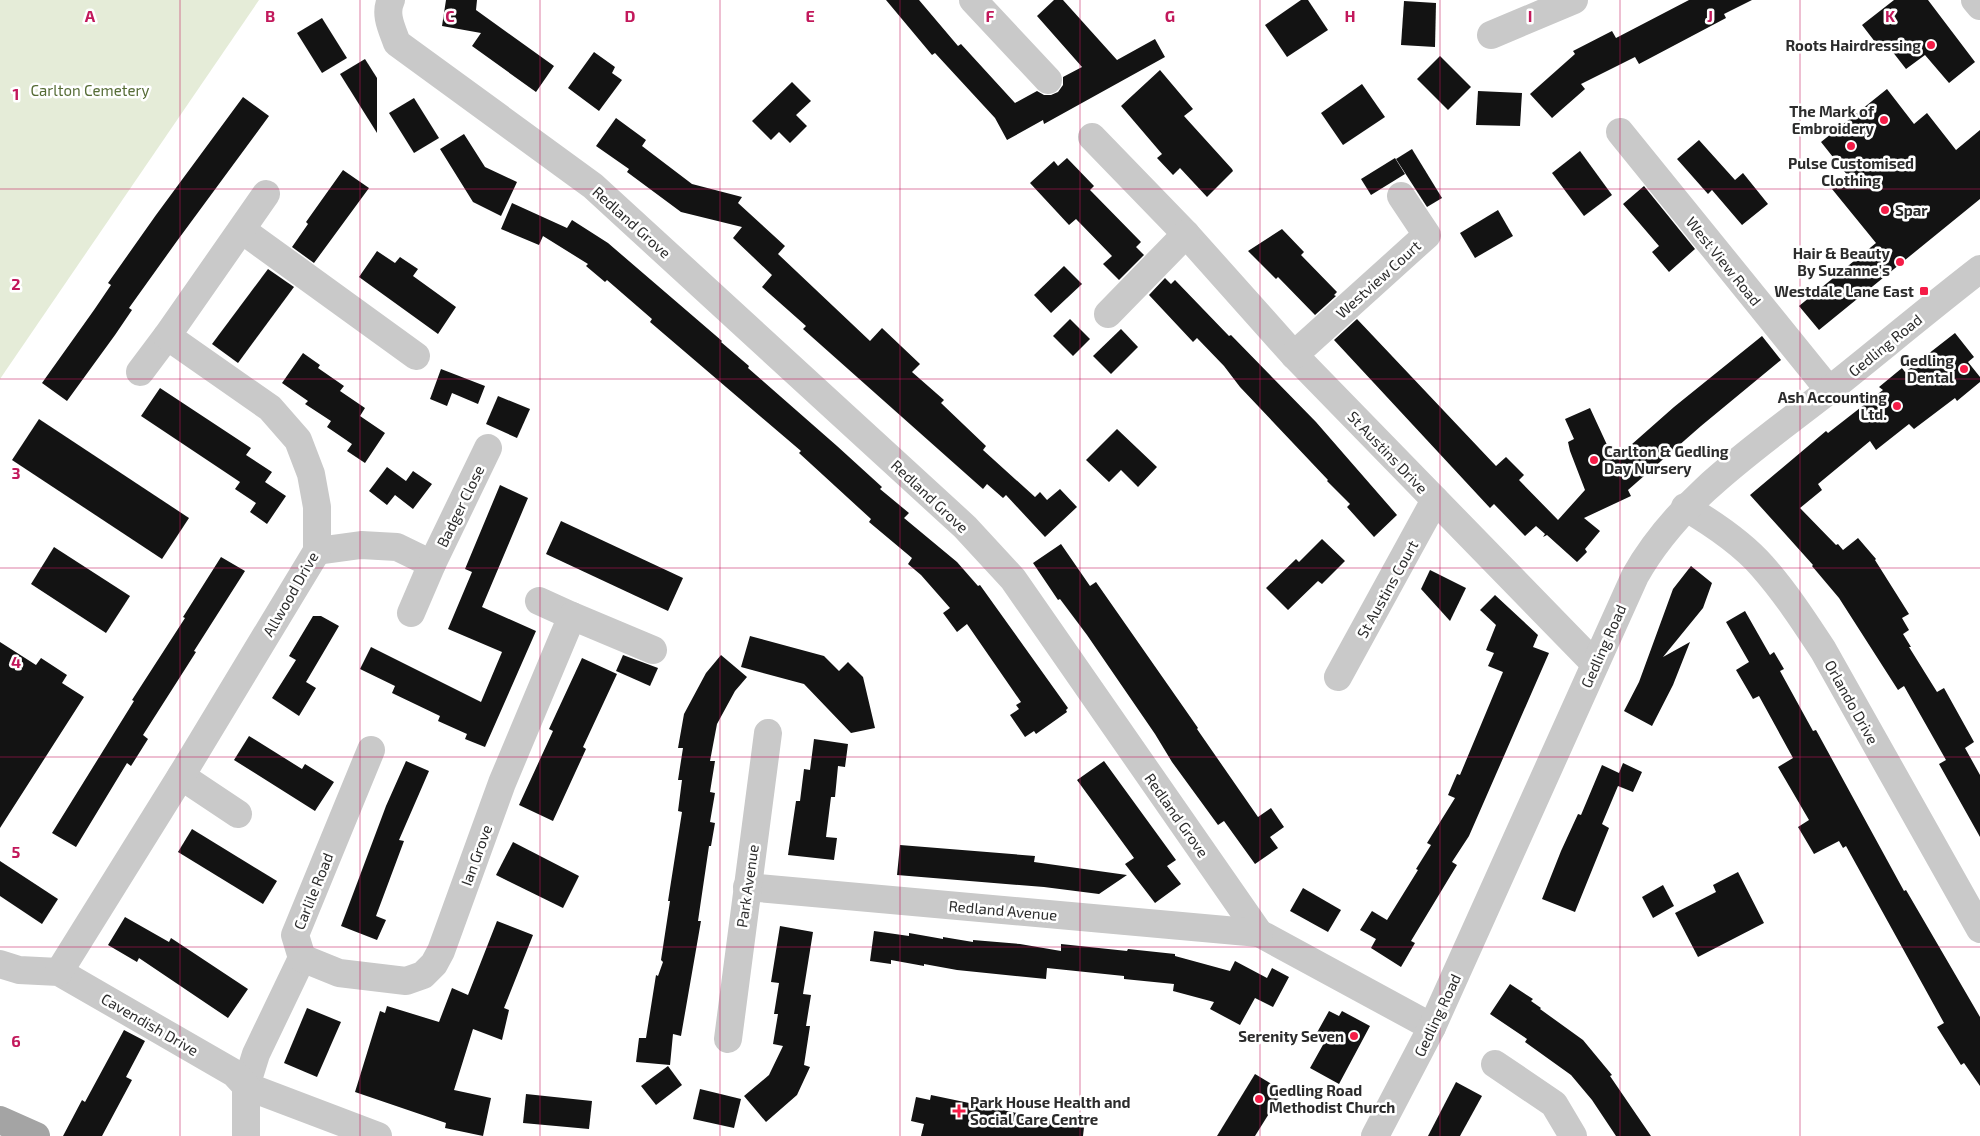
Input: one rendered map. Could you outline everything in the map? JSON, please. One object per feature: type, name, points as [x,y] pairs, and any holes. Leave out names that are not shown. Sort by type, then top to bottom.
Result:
[{"type":"main road","points":[[0,1120],[36,1136]]},
{"type":"street","name":"Redland Grove","points":[[391,0],[388,5],[388,22],[397,42],[593,186],[965,527],[1013,579],[1259,933],[1432,1027]]},
{"type":"street","points":[[974,0],[1048,80]]},
{"type":"street","points":[[1491,35],[1574,0]]},
{"type":"street","points":[[1975,0],[1980,6]]},
{"type":"street","name":"West View Road","points":[[1620,132],[1829,390]]},
{"type":"street","name":"St Austins Drive","points":[[1092,137],[1186,234],[1294,355],[1595,664]]},
{"type":"street","points":[[140,372],[266,194]]},
{"type":"street","name":"Westview Court","points":[[1294,355],[1427,235],[1401,196]]},
{"type":"street","points":[[242,230],[416,356]]},
{"type":"street","points":[[1108,314],[1186,234]]},
{"type":"street","name":"Gedling Road","points":[[1375,1136],[1432,1027],[1635,576],[1648,554],[1685,508],[1756,447],[1829,390],[1976,281]]},
{"type":"street","name":"Allwood Drive","points":[[59,972],[182,776],[317,551],[317,507],[311,474],[298,440],[270,408],[167,336]]},
{"type":"street","name":"Badger Close","points":[[411,613],[432,564],[488,448]]},
{"type":"street","name":"St Austins Court","points":[[1338,677],[1435,500]]},
{"type":"street","name":"Orlando Drive","points":[[1685,508],[1739,544],[1761,565],[1800,614],[1980,929]]},
{"type":"street","name":"Badger Close","points":[[317,551],[361,544],[397,547],[432,564]]},
{"type":"street","points":[[539,601],[653,650]]},
{"type":"street","name":"Ian Grove","points":[[302,958],[339,973],[406,980],[423,975],[434,964],[441,951],[502,783],[572,616]]},
{"type":"street","name":"Park Avenue","points":[[728,1039],[768,733]]},
{"type":"street","name":"Carlile Road","points":[[302,958],[295,935],[371,750]]},
{"type":"street","points":[[182,776],[238,814]]},
{"type":"street","name":"Redland Avenue","points":[[747,887],[1259,933]]},
{"type":"street","points":[[246,1136],[246,1086],[256,1054],[302,958]]},
{"type":"street","name":"Cavendish Drive","points":[[0,964],[19,970],[59,972],[234,1073],[246,1086]]},
{"type":"street","points":[[1495,1064],[1554,1104],[1573,1136]]},
{"type":"street","points":[[246,1086],[378,1136]]},
{"type":"green space","name":"Carlton Cemetery","points":[[0,0],[259,0],[0,379]]},
{"type":"building","points":[[446,0],[477,0],[476,10],[554,66],[536,92],[472,46],[481,33],[442,26]]},
{"type":"building","points":[[886,0],[919,0],[958,46],[961,44],[1015,103],[1037,91],[1044,95],[1058,92],[1063,85],[1063,77],[1082,67],[1037,16],[1054,0],[1063,0],[1117,60],[1155,39],[1165,57],[1044,124],[1043,120],[1007,140],[995,118],[935,53],[932,55]]},
{"type":"building","points":[[1301,0],[1308,0],[1328,30],[1287,57],[1265,25]]},
{"type":"building","points":[[1689,0],[1752,0],[1724,14],[1726,18],[1639,64],[1635,57],[1581,84],[1585,89],[1552,118],[1530,94],[1575,54],[1573,51],[1612,31],[1616,38]]},
{"type":"building","points":[[1894,0],[1928,0],[1975,62],[1949,83],[1925,55],[1906,69],[1885,42],[1879,47],[1862,25]]},
{"type":"building","points":[[1404,1],[1436,3],[1435,47],[1401,45]]},
{"type":"building","points":[[322,18],[347,58],[322,73],[297,33]]},
{"type":"building","points":[[594,52],[615,67],[612,73],[622,80],[599,111],[568,88]]},
{"type":"building","points":[[1440,56],[1471,87],[1448,110],[1417,79]]},
{"type":"building","points":[[365,59],[377,78],[377,133],[340,74]]},
{"type":"building","points":[[1160,70],[1193,109],[1184,116],[1233,171],[1207,197],[1180,168],[1173,175],[1157,158],[1162,154],[1121,106]]},
{"type":"building","points":[[792,82],[811,101],[796,115],[807,126],[790,143],[779,132],[771,140],[752,121]]},
{"type":"building","points":[[1362,84],[1385,117],[1343,145],[1321,113]]},
{"type":"building","points":[[1887,89],[1914,124],[1927,113],[1956,150],[1980,130],[1980,199],[1819,330],[1799,306],[1876,243],[1832,189],[1848,176],[1821,142]]},
{"type":"building","points":[[1478,91],[1522,93],[1520,126],[1476,125]]},
{"type":"building","points":[[243,97],[269,116],[129,308],[132,310],[67,401],[42,383],[111,285],[108,283]]},
{"type":"building","points":[[414,98],[439,138],[414,153],[389,113]]},
{"type":"building","points":[[616,118],[646,140],[642,146],[692,184],[742,197],[738,203],[785,246],[778,254],[870,341],[882,328],[920,364],[912,372],[944,400],[941,403],[986,446],[983,450],[1035,497],[1040,492],[1047,500],[1060,489],[1077,507],[1045,537],[1006,495],[1003,498],[987,484],[983,489],[803,329],[806,326],[762,287],[772,275],[733,238],[742,227],[681,212],[627,172],[629,169],[596,146]]},
{"type":"building","points":[[464,134],[485,167],[517,182],[501,216],[473,202],[440,149]]},
{"type":"building","points":[[1699,140],[1735,180],[1743,173],[1768,204],[1742,225],[1712,190],[1708,194],[1677,159]]},
{"type":"building","points":[[1412,149],[1442,198],[1427,207],[1396,159]]},
{"type":"building","points":[[1580,151],[1612,195],[1584,216],[1552,173]]},
{"type":"building","points":[[1067,158],[1094,186],[1090,190],[1141,242],[1136,247],[1144,255],[1119,280],[1103,264],[1112,256],[1076,219],[1069,225],[1030,183],[1054,161],[1058,166]]},
{"type":"building","points":[[1395,158],[1405,174],[1371,195],[1361,179]]},
{"type":"building","points":[[343,170],[369,188],[314,263],[292,247],[308,224],[306,222]]},
{"type":"building","points":[[1644,186],[1695,249],[1669,272],[1652,252],[1659,246],[1623,204]]},
{"type":"building","points":[[512,203],[567,228],[572,220],[608,243],[722,341],[749,366],[748,368],[882,487],[880,489],[909,513],[904,518],[957,562],[978,586],[980,585],[1068,708],[1067,712],[1036,734],[1034,731],[1025,737],[1010,715],[1019,709],[1016,705],[1021,702],[967,624],[957,632],[943,613],[950,608],[921,575],[908,564],[912,558],[869,522],[871,519],[799,453],[801,451],[650,322],[652,319],[607,280],[605,282],[586,266],[588,264],[543,236],[539,245],[501,229]]},
{"type":"building","points":[[1498,210],[1513,236],[1475,258],[1460,233]]},
{"type":"building","points":[[1282,229],[1304,252],[1301,255],[1337,292],[1334,295],[1336,296],[1315,315],[1278,277],[1276,279],[1248,251]]},
{"type":"building","points":[[377,251],[395,263],[400,257],[418,269],[413,276],[456,307],[438,334],[359,277]]},
{"type":"building","points":[[1064,266],[1082,284],[1051,313],[1034,295]]},
{"type":"building","points":[[268,269],[294,287],[238,363],[212,344]]},
{"type":"building","points":[[1165,278],[1171,284],[1175,280],[1229,336],[1231,335],[1316,422],[1397,515],[1374,537],[1347,507],[1350,504],[1240,387],[1224,366],[1197,338],[1193,342],[1149,295]]},
{"type":"building","points":[[1070,319],[1090,339],[1073,356],[1053,336]]},
{"type":"building","points":[[1357,319],[1496,466],[1506,457],[1524,475],[1519,480],[1558,520],[1585,490],[1570,451],[1568,442],[1574,439],[1565,419],[1590,408],[1614,460],[1674,407],[1762,336],[1781,360],[1701,426],[1628,490],[1631,496],[1584,518],[1600,531],[1585,549],[1587,552],[1577,562],[1547,535],[1543,537],[1545,534],[1536,526],[1525,536],[1494,504],[1490,508],[1334,340]]},
{"type":"building","points":[[1121,329],[1138,347],[1111,374],[1093,356]]},
{"type":"building","points":[[1955,333],[1974,357],[1968,362],[1980,377],[1980,382],[1957,401],[1955,398],[1914,429],[1909,424],[1876,450],[1870,441],[1818,484],[1822,490],[1800,508],[1843,550],[1858,538],[1876,559],[1909,614],[1902,618],[1909,630],[1903,634],[1911,647],[1909,647],[1937,692],[1944,688],[1974,742],[1965,748],[1980,775],[1980,837],[1939,764],[1946,760],[1904,686],[1898,690],[1839,598],[1813,565],[1750,495],[1826,431],[1828,433],[1883,390],[1879,387],[1902,368],[1905,372]]},
{"type":"building","points":[[303,353],[320,365],[318,368],[344,386],[340,391],[365,408],[360,416],[385,433],[365,463],[347,451],[352,444],[327,427],[331,421],[305,404],[308,401],[282,383]]},
{"type":"building","points":[[441,369],[485,386],[478,404],[452,393],[447,406],[430,399]]},
{"type":"building","points":[[160,388],[251,448],[246,455],[272,472],[265,482],[286,496],[267,524],[250,512],[256,503],[235,489],[240,482],[141,416]]},
{"type":"building","points":[[498,396],[530,409],[517,438],[486,424]]},
{"type":"building","points":[[39,419],[189,518],[162,559],[12,460]]},
{"type":"building","points":[[1117,429],[1157,467],[1138,487],[1121,470],[1109,482],[1086,460]]},
{"type":"building","points":[[387,467],[406,481],[413,471],[432,484],[413,509],[395,495],[387,505],[369,491]]},
{"type":"building","points":[[500,485],[528,498],[482,607],[536,631],[485,747],[465,739],[467,734],[438,721],[440,716],[392,693],[395,686],[360,669],[371,647],[481,702],[502,652],[448,629],[472,572],[465,569]]},
{"type":"building","points":[[561,521],[683,578],[668,611],[546,554]]},
{"type":"building","points":[[1322,539],[1345,561],[1322,584],[1318,581],[1288,610],[1266,588],[1296,559],[1299,562]]},
{"type":"building","points":[[1061,544],[1090,586],[1096,582],[1258,817],[1271,808],[1284,827],[1270,837],[1278,848],[1255,864],[1224,821],[1218,825],[1172,762],[1087,635],[1060,599],[1058,600],[1033,563]]},
{"type":"building","points":[[54,547],[130,596],[106,633],[31,584]]},
{"type":"building","points":[[221,557],[245,571],[143,735],[148,739],[131,766],[127,763],[76,847],[52,833]]},
{"type":"building","points":[[1691,566],[1712,583],[1703,608],[1663,657],[1690,642],[1673,685],[1652,726],[1624,711],[1639,682],[1673,589]]},
{"type":"building","points":[[1430,570],[1466,588],[1450,621],[1421,589]]},
{"type":"building","points":[[1495,595],[1538,635],[1533,647],[1549,653],[1469,836],[1452,862],[1457,865],[1411,941],[1415,943],[1401,967],[1371,948],[1376,939],[1360,930],[1372,911],[1387,920],[1418,870],[1416,869],[1431,845],[1427,843],[1455,798],[1448,795],[1457,774],[1460,775],[1503,672],[1488,666],[1494,653],[1486,650],[1496,625],[1480,610]]},
{"type":"building","points":[[1745,611],[1770,655],[1774,652],[1784,669],[1780,671],[1813,731],[1816,730],[1904,891],[1906,890],[1980,1017],[1980,1086],[1964,1063],[1961,1065],[1937,1027],[1944,1023],[1846,846],[1843,848],[1839,841],[1814,854],[1798,827],[1809,820],[1778,767],[1793,758],[1759,696],[1753,699],[1736,670],[1749,662],[1726,622]]},
{"type":"building","points":[[313,616],[321,616],[339,626],[306,682],[316,688],[299,716],[272,698],[296,660],[289,656]]},
{"type":"building","points":[[750,636],[824,656],[839,671],[848,662],[863,677],[875,728],[851,733],[804,684],[741,667]]},
{"type":"building","points":[[0,642],[36,665],[41,658],[67,675],[62,683],[84,697],[0,828]]},
{"type":"building","points":[[623,655],[658,668],[650,686],[616,671]]},
{"type":"building","points":[[721,655],[747,677],[735,691],[717,724],[710,761],[715,761],[710,792],[715,793],[710,822],[715,823],[711,846],[709,846],[698,921],[701,921],[681,1036],[673,1034],[670,1065],[636,1062],[639,1038],[646,1038],[656,975],[658,976],[663,962],[661,960],[670,901],[668,901],[682,812],[678,811],[682,780],[678,780],[683,748],[678,748],[684,714],[706,673]]},
{"type":"building","points":[[582,658],[617,674],[583,747],[586,749],[553,821],[519,805],[553,731],[549,729]]},
{"type":"building","points":[[249,736],[302,769],[305,764],[334,782],[315,811],[234,760]]},
{"type":"building","points":[[814,739],[848,744],[845,767],[838,766],[835,797],[831,797],[826,837],[837,838],[834,860],[788,855],[796,801],[800,801],[804,769],[810,770]]},
{"type":"building","points":[[406,761],[429,771],[399,840],[404,841],[376,916],[386,920],[377,940],[341,926],[386,806]]},
{"type":"building","points":[[1104,761],[1176,860],[1167,866],[1181,884],[1155,903],[1125,864],[1134,858],[1077,780]]},
{"type":"building","points":[[1623,763],[1642,772],[1633,792],[1618,786],[1602,824],[1609,828],[1575,912],[1542,899],[1561,851],[1578,814],[1581,815],[1602,765],[1619,773]]},
{"type":"building","points":[[192,829],[277,881],[263,904],[178,852]]},
{"type":"building","points":[[513,842],[579,876],[563,908],[496,875]]},
{"type":"building","points":[[900,845],[1035,856],[1034,862],[1127,875],[1099,894],[1044,887],[897,875]]},
{"type":"building","points":[[0,861],[58,899],[42,924],[0,896]]},
{"type":"building","points":[[1738,872],[1764,923],[1698,957],[1675,913],[1716,892],[1713,885]]},
{"type":"building","points":[[1663,885],[1674,906],[1653,918],[1642,897]]},
{"type":"building","points":[[1303,888],[1341,910],[1328,932],[1290,911]]},
{"type":"building","points":[[125,917],[169,942],[171,938],[248,989],[228,1018],[139,958],[137,962],[108,945]]},
{"type":"building","points":[[497,921],[533,935],[504,1008],[509,1010],[502,1040],[473,1029],[454,1090],[491,1098],[483,1136],[445,1128],[446,1123],[355,1092],[380,1011],[385,1013],[387,1006],[439,1022],[452,988],[468,995]]},
{"type":"building","points":[[780,926],[813,932],[803,994],[811,995],[806,1026],[810,1026],[804,1065],[810,1067],[797,1095],[766,1122],[744,1096],[769,1075],[783,1046],[773,1044],[778,1014],[774,1014],[779,983],[771,982]]},
{"type":"building","points":[[874,931],[909,936],[909,933],[973,942],[973,940],[1020,944],[1061,951],[1061,944],[1175,954],[1175,956],[1230,971],[1235,961],[1267,978],[1272,968],[1289,977],[1273,1007],[1255,998],[1240,1025],[1210,1009],[1214,1002],[1173,991],[1174,984],[1124,979],[1124,976],[1047,968],[1046,979],[957,970],[924,964],[924,966],[891,960],[891,964],[870,961]]},
{"type":"building","points":[[1510,984],[1533,999],[1531,1001],[1540,1009],[1583,1040],[1612,1075],[1610,1076],[1651,1136],[1616,1136],[1592,1100],[1571,1075],[1525,1042],[1527,1039],[1490,1014]]},
{"type":"building","points":[[307,1008],[341,1022],[317,1077],[284,1063]]},
{"type":"building","points":[[1329,1011],[1339,1016],[1342,1011],[1370,1026],[1339,1084],[1310,1068],[1324,1043],[1314,1038]]},
{"type":"building","points":[[124,1030],[145,1041],[126,1077],[132,1080],[102,1136],[63,1136],[82,1100],[85,1102]]},
{"type":"building","points":[[668,1066],[682,1085],[656,1105],[641,1086]]},
{"type":"building","name":"Gedling Road Methodist Church","points":[[1255,1074],[1283,1091],[1255,1136],[1217,1136]]},
{"type":"building","points":[[1456,1082],[1482,1096],[1460,1136],[1428,1136]]},
{"type":"building","points":[[700,1089],[741,1099],[734,1128],[693,1119]]},
{"type":"building","points":[[526,1094],[592,1101],[589,1129],[523,1123]]},
{"type":"building","name":"Park House Health and Social Care Centre","points":[[931,1095],[1084,1127],[1083,1136],[921,1136],[924,1124],[911,1121],[916,1097],[930,1100]]},
{"type":"place","name":"Roots Hairdressing","points":[[1931,45]]},
{"type":"place","name":"The Mark of Embroidery","points":[[1884,120]]},
{"type":"place","name":"Pulse Customised Clothing","points":[[1851,146]]},
{"type":"place","name":"Spar","points":[[1885,210]]},
{"type":"place","name":"Hair & Beauty By Suzanne's","points":[[1900,262]]},
{"type":"place","name":"Westdale Lane East","points":[[1924,291]]},
{"type":"place","name":"Gedling Dental","points":[[1964,369]]},
{"type":"place","name":"Ash Accounting Ltd.","points":[[1897,406]]},
{"type":"place","name":"Carlton & Gedling Day Nursery","points":[[1594,460]]},
{"type":"place","name":"Serenity Seven","points":[[1354,1036]]},
{"type":"place","name":"Gedling Road Methodist Church","points":[[1259,1099]]},
{"type":"place","name":"Park House Health and Social Care Centre","points":[[959,1111]]}]
